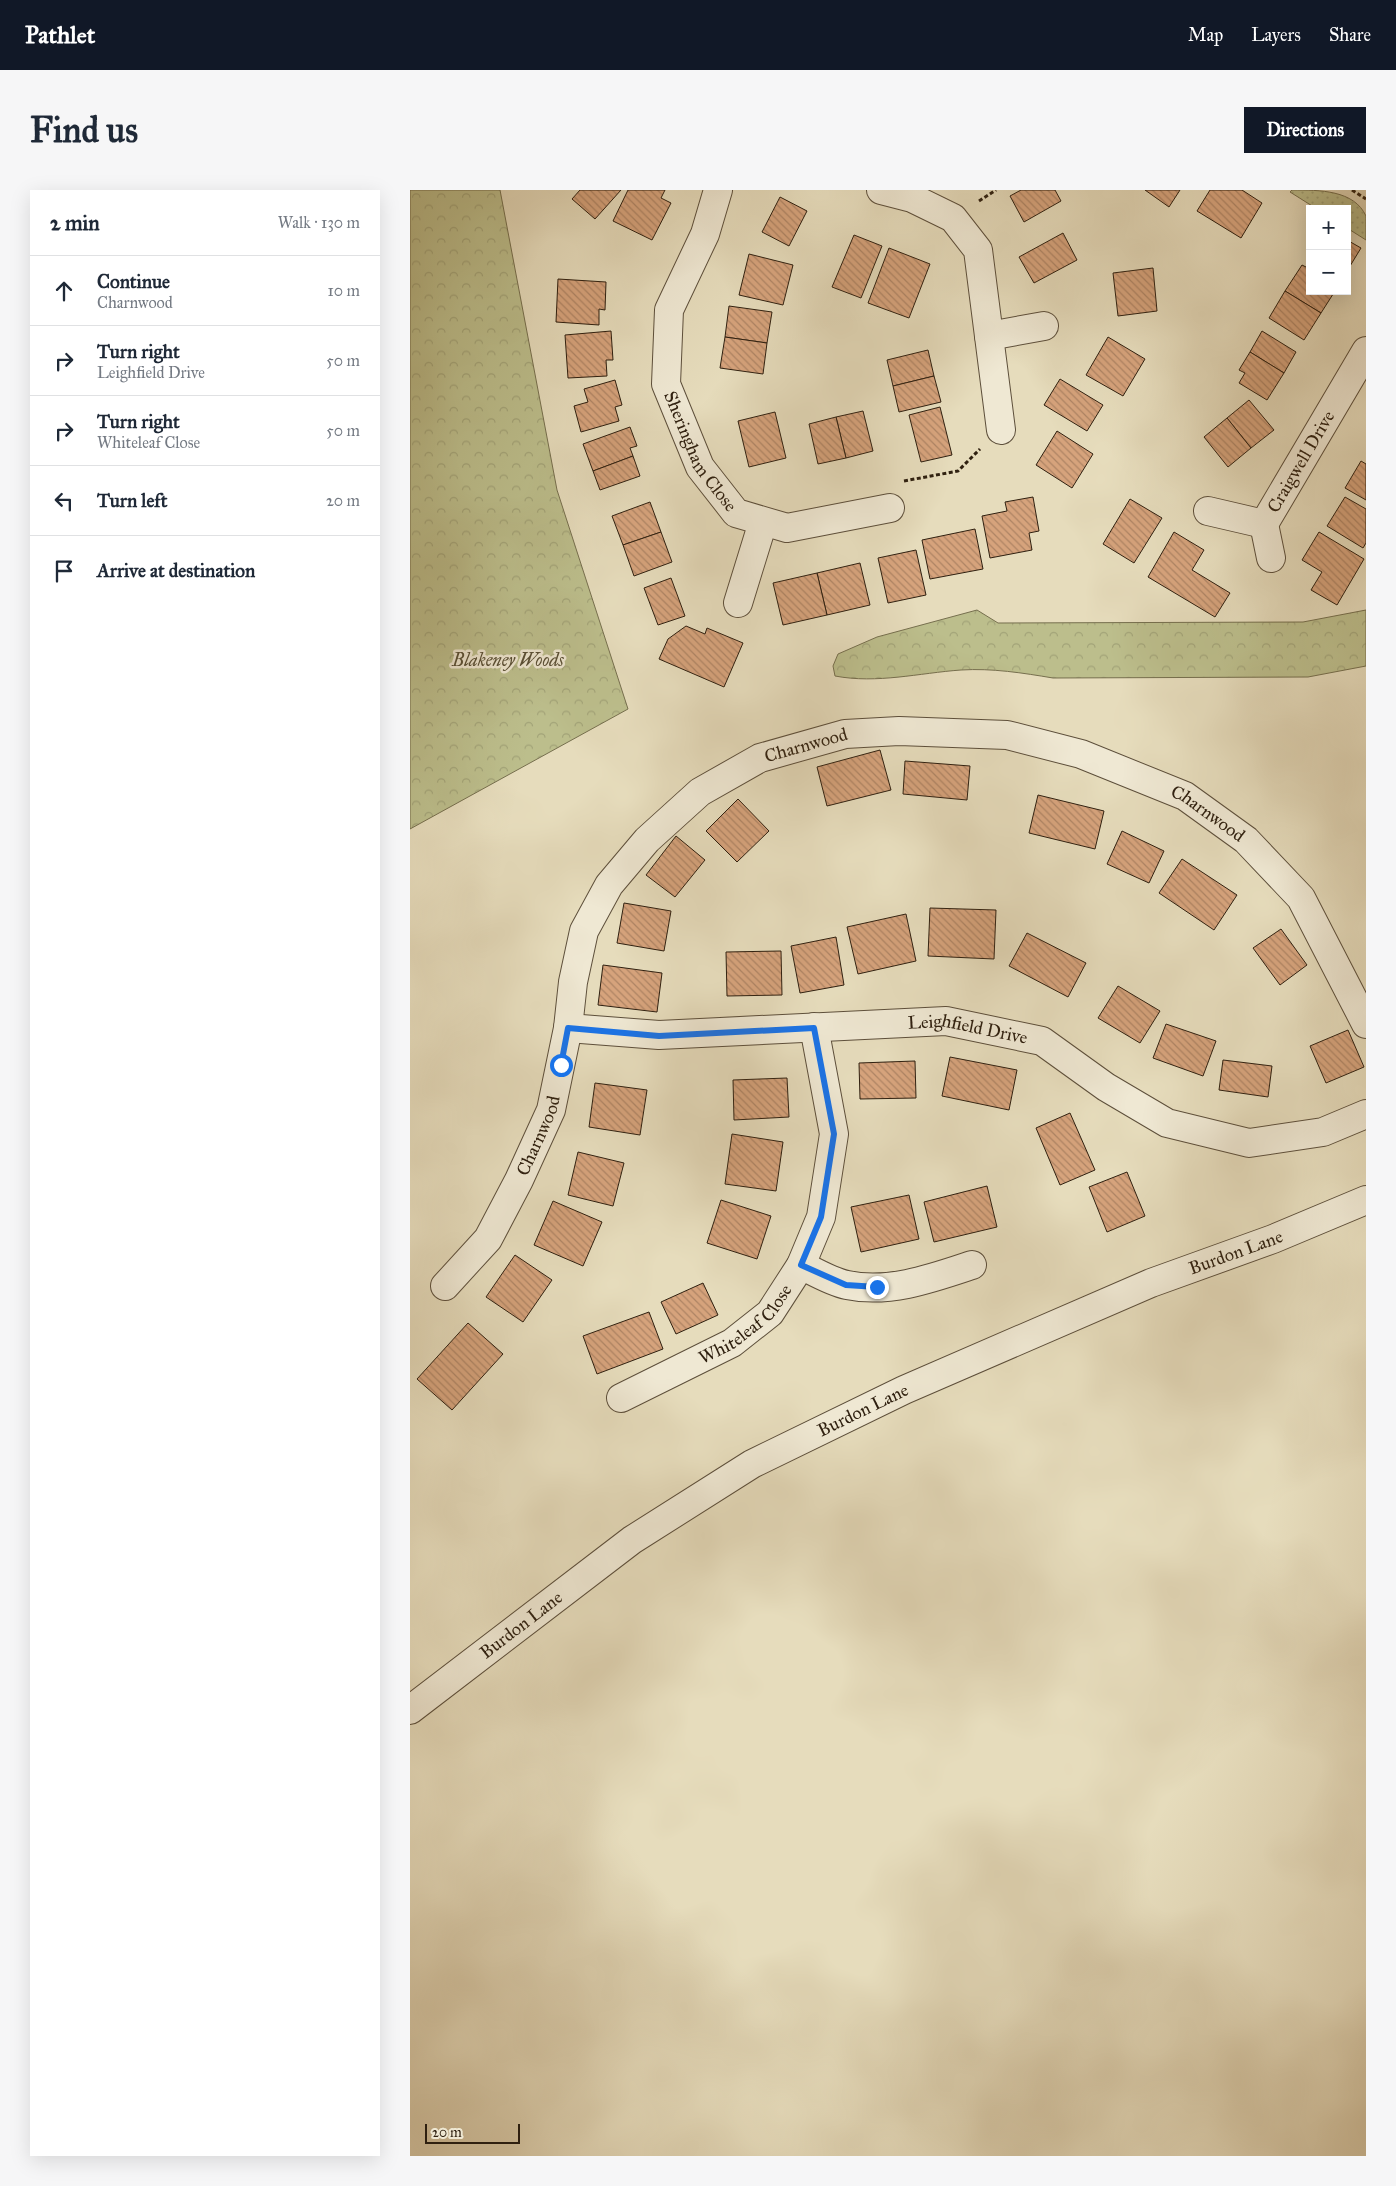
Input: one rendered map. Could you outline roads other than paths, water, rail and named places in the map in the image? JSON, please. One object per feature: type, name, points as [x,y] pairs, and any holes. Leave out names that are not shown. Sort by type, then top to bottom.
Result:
[{"type":"street","name":"Sheringham Close","points":[[718,190],[705,234],[669,310],[666,384],[700,467],[736,513],[787,528],[890,508]]},
{"type":"street","points":[[881,190],[912,198],[953,218],[978,250],[1001,430]]},
{"type":"street","points":[[989,336],[1044,326]]},
{"type":"street","name":"Craigwell Drive","points":[[1208,512],[1264,524],[1366,351]]},
{"type":"street","name":"Sheringham Close","points":[[738,603],[763,522]]},
{"type":"street","points":[[1264,524],[1271,558]]},
{"type":"street","name":"Charnwood","points":[[445,1286],[488,1239],[519,1180],[551,1110],[568,1028],[573,982],[584,931],[609,885],[646,840],[700,792],[760,758],[845,734],[899,731],[1007,735],[1081,754],[1185,796],[1246,840],[1301,898],[1366,1024]]},
{"type":"street","name":"Leighfield Drive","points":[[568,1028],[659,1036],[946,1021],[1042,1041],[1106,1088],[1167,1122],[1249,1143],[1323,1132],[1366,1114]]},
{"type":"street","name":"Whiteleaf Close","points":[[620,1398],[732,1343],[770,1313],[801,1265],[821,1217],[834,1134],[814,1028]]},
{"type":"street","name":"Burdon Lane","points":[[410,1710],[632,1540],[752,1464],[904,1390],[1133,1291],[1273,1239],[1366,1200]]},
{"type":"street","points":[[801,1265],[846,1285],[877,1287],[926,1281],[972,1265]]},
{"type":"park label","name":"Blakeney Woods","points":[[508,660]]}]
